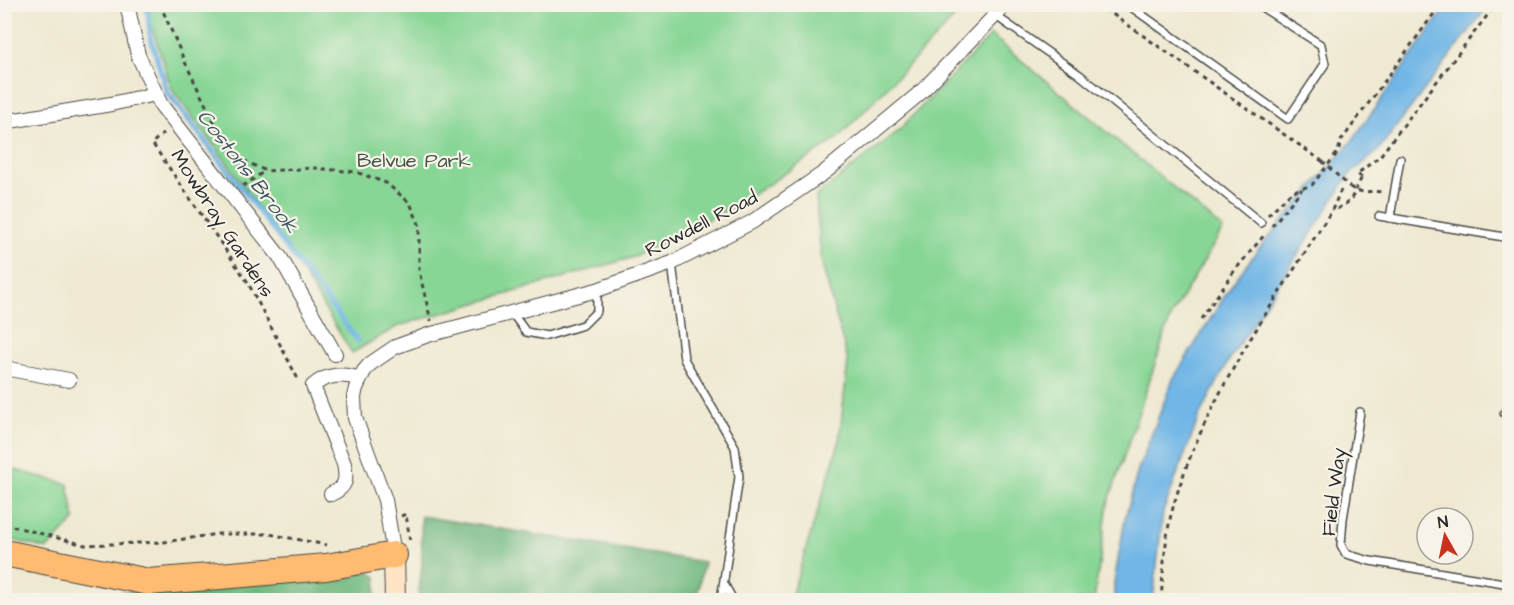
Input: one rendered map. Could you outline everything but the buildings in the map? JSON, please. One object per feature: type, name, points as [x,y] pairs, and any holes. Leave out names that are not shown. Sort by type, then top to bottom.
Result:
[{"type":"highway","points":[[4,553],[149,582],[326,567],[394,555]]},
{"type":"street","points":[[127,4],[138,55],[155,94],[175,124],[280,257],[335,354]]},
{"type":"street","name":"Rowdell Road","points":[[360,379],[370,364],[395,347],[428,335],[597,290],[672,263],[752,222],[825,172],[920,93],[1006,4]]},
{"type":"street","points":[[4,122],[111,104],[155,94]]},
{"type":"street","points":[[4,368],[69,380]]},
{"type":"street","points":[[332,494],[346,484],[346,475],[344,464],[313,386],[346,374],[360,379],[354,397],[355,418],[385,500],[394,555],[395,600]]},
{"type":"lane","points":[[1127,4],[1288,119],[1325,64],[1321,45],[1257,4]]},
{"type":"lane","points":[[996,16],[1080,75],[1261,223]]},
{"type":"lane","points":[[1390,218],[1400,159]]},
{"type":"lane","points":[[1379,216],[1509,238]]},
{"type":"lane","points":[[672,263],[684,359],[735,447],[739,464],[740,477],[721,600]]},
{"type":"lane","points":[[512,313],[526,332],[547,336],[583,326],[597,311],[597,290]]},
{"type":"lane","name":"Field Way","points":[[1360,412],[1343,519],[1341,545],[1346,554],[1370,561],[1509,584]]},
{"type":"lane","points":[[724,584],[733,600]]},
{"type":"path","points":[[160,4],[212,118],[234,156],[266,171]]},
{"type":"path","points":[[170,4],[191,6],[193,4]]},
{"type":"path","points":[[1098,4],[1322,161],[1356,191],[1388,194]]},
{"type":"path","points":[[1261,223],[1291,192],[1312,185],[1338,152],[1341,141],[1441,4]]},
{"type":"path","points":[[1332,210],[1350,201],[1362,177],[1357,174],[1380,156],[1496,4]]},
{"type":"path","name":"Mowbray Gardens","points":[[175,124],[152,143],[248,280],[296,378]]},
{"type":"path","points":[[245,184],[266,171],[314,168],[356,172],[386,183],[410,203],[418,224],[419,271],[432,325]]},
{"type":"path","points":[[1201,319],[1235,270],[1303,188]]},
{"type":"path","points":[[1161,600],[1171,516],[1191,455],[1214,402],[1332,210],[1341,190]]},
{"type":"path","points":[[4,524],[85,545],[164,542],[218,534],[268,534],[333,546]]},
{"type":"green space","name":"Belvue Park","points":[[145,4],[967,5],[836,140],[740,203],[634,257],[398,326],[352,353],[289,251],[172,90]]},
{"type":"green space","points":[[991,35],[1223,229],[1171,316],[1108,504],[1094,600],[790,600],[839,443],[848,361],[821,260],[816,196],[896,133]]},
{"type":"green space","points":[[4,467],[68,484],[75,520],[47,549],[5,538]]},
{"type":"green space","points":[[421,516],[704,562],[696,600],[418,600],[422,564]]},
{"type":"green space","points":[[368,571],[377,577],[375,600],[124,600],[121,592],[150,592]]},
{"type":"water","points":[[1447,5],[1489,5],[1377,152],[1349,175],[1228,362],[1199,417],[1163,512],[1153,600],[1114,600],[1114,583],[1125,519],[1138,470],[1173,379],[1233,283],[1257,251],[1352,141]]},
{"type":"waterway","name":"Costons Brook","points":[[147,4],[150,36],[167,92],[358,341]]}]
